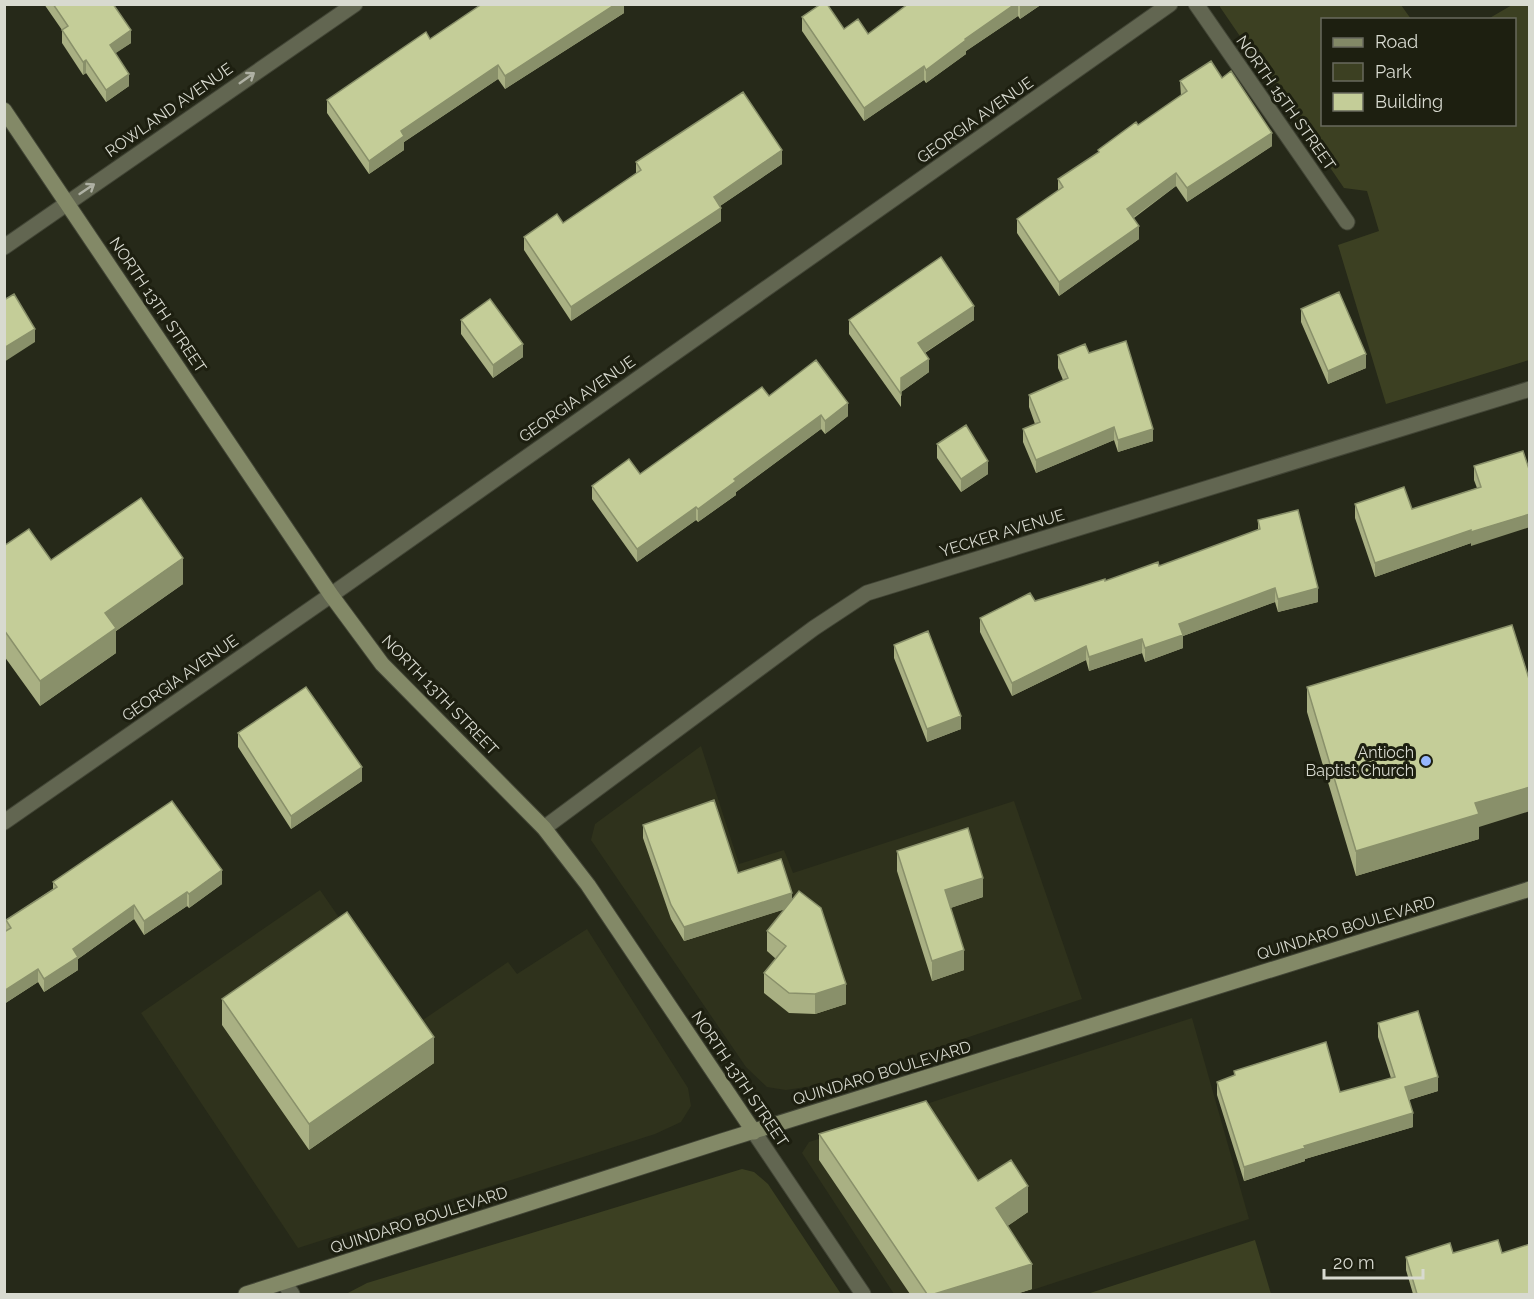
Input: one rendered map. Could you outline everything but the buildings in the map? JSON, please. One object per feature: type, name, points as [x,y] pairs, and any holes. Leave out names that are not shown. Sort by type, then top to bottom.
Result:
[{"type":"main road","name":"NORTH 13TH STREET","points":[[4,110],[331,595],[382,664],[544,828],[588,885],[754,1132]]},
{"type":"main road","name":"QUINDARO BOULEVARD","points":[[246,1294],[288,1289],[754,1132],[1530,889]]},
{"type":"street","name":"ROWLAND AVENUE","points":[[4,247],[355,4]]},
{"type":"street","name":"GEORGIA AVENUE","points":[[4,822],[331,595],[1170,4]]},
{"type":"street","name":"NORTH 15TH STREET","points":[[1196,4],[1347,222]]},
{"type":"street","name":"YECKER AVENUE","points":[[544,828],[814,628],[867,593],[1530,389]]},
{"type":"street","name":"NORTH 13TH STREET","points":[[754,1132],[863,1294]]},
{"type":"shaded area","points":[[701,746],[739,864],[784,850],[793,873],[1014,801],[1082,999],[832,1083],[786,1090],[767,1087],[746,1067],[591,840],[595,824]]},
{"type":"shaded area","points":[[320,890],[414,1026],[508,962],[517,974],[587,929],[688,1088],[691,1106],[681,1122],[655,1134],[298,1248],[141,1013]]},
{"type":"shaded area","points":[[1192,1018],[1249,1219],[1020,1294],[894,1294],[802,1153],[809,1142]]},
{"type":"green space","points":[[1220,5],[1401,5],[1410,18],[1321,18],[1321,126],[1516,126],[1516,18],[1490,18],[1512,5],[1529,5],[1529,360],[1386,404],[1338,245],[1379,231],[1367,191],[1344,188]]},
{"type":"green space","points":[[742,1169],[754,1172],[768,1184],[841,1294],[346,1294],[367,1283]]},
{"type":"green space","points":[[1255,1240],[1271,1294],[1087,1294]]},
{"type":"place","name":"Antioch Baptist Church","points":[[1426,761]]}]
